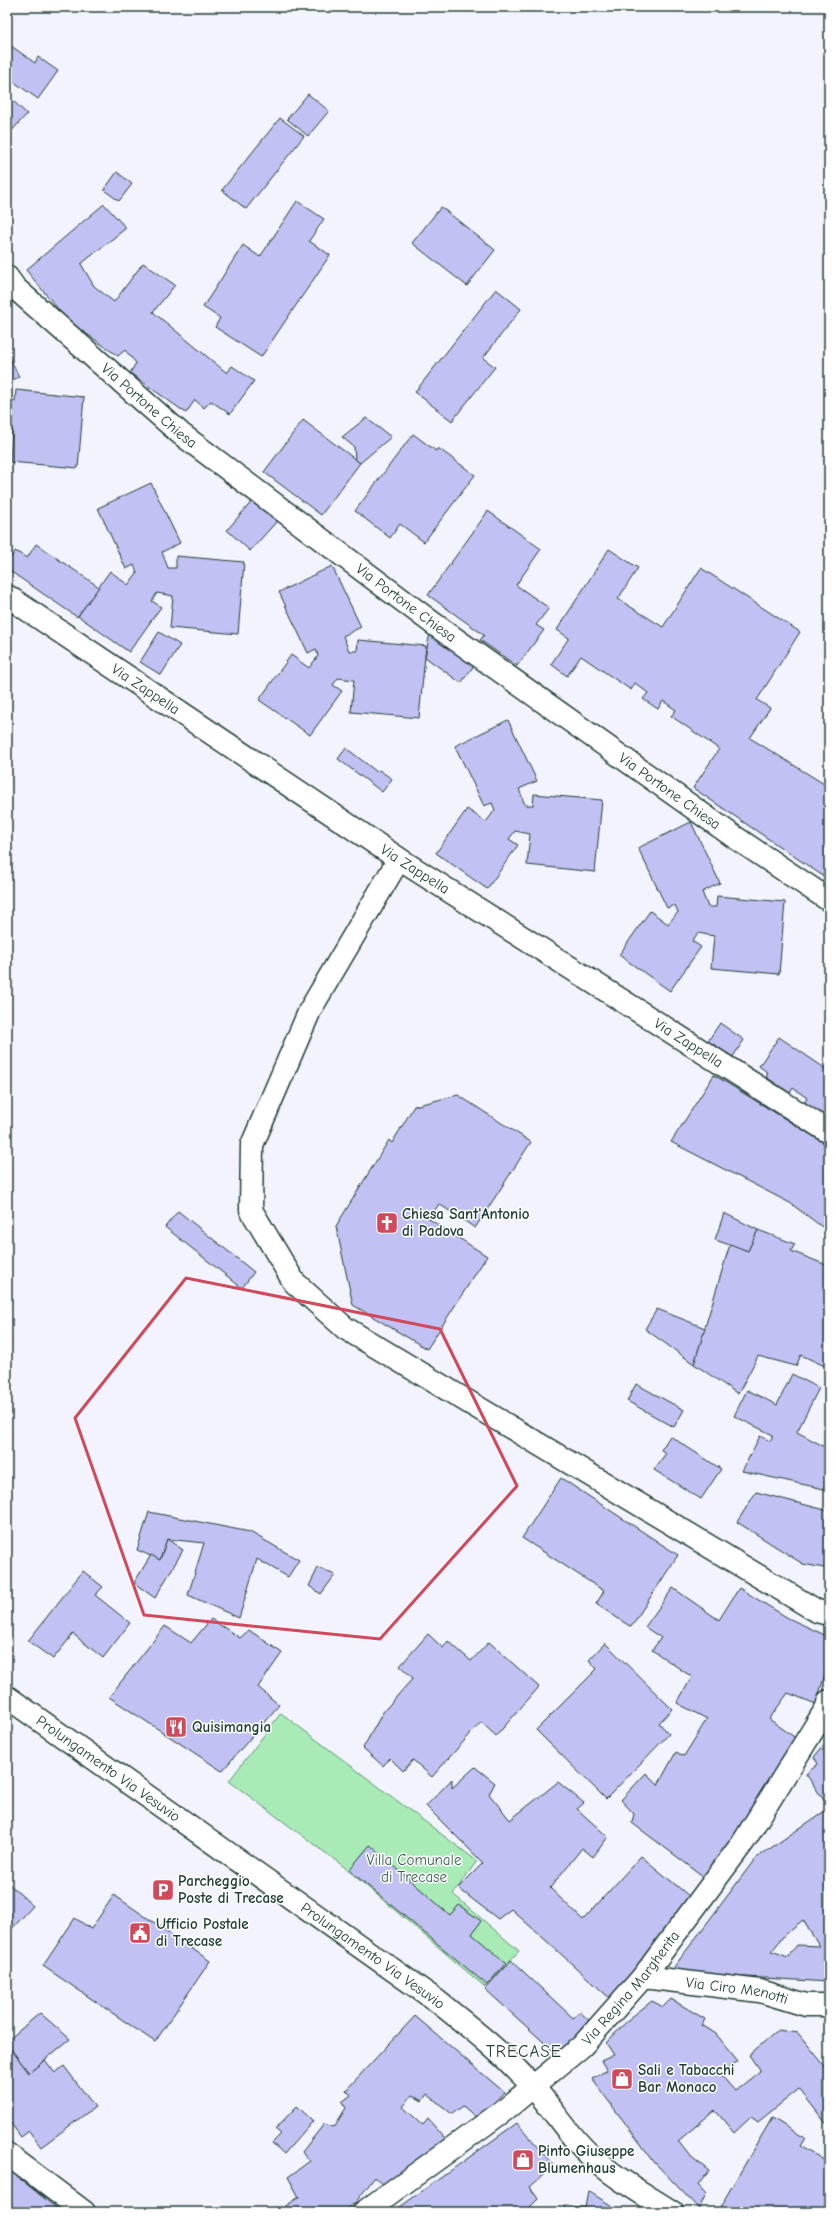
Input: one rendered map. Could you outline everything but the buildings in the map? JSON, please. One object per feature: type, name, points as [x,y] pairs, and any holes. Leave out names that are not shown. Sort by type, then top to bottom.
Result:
[{"type":"street","name":"Via Portone Chiesa","points":[[7,277],[15,288],[188,438],[434,624],[733,836],[829,900]]},
{"type":"street","name":"Via Zappella","points":[[7,596],[399,859],[829,1132]]},
{"type":"street","points":[[399,859],[310,1010],[252,1145],[251,1210],[294,1282],[345,1328],[817,1611],[829,1614]]},
{"type":"street","name":"Prolungamento Via Vesuvio","points":[[7,1697],[437,2001],[485,2039],[534,2088],[568,2132],[590,2155],[612,2174],[672,2212]]},
{"type":"street","name":"Via Regina Margherita","points":[[364,2212],[534,2088],[582,2046],[643,1977],[744,1841],[826,1709],[829,1701]]},
{"type":"street","name":"Via Ciro Menotti","points":[[643,1977],[760,1991],[806,2005],[829,2005]]},
{"type":"street","points":[[7,2154],[84,2212]]},
{"type":"highlighted area","points":[[186,1278],[440,1329],[517,1486],[380,1639],[144,1615],[75,1418]]},
{"type":"green space","name":"Villa Comunale di Trecase","points":[[281,1713],[477,1861],[453,1894],[519,1951],[485,1987],[343,1866],[229,1781]]},
{"type":"place","name":"Chiesa Sant'Antonio di Padova","points":[[387,1223]]},
{"type":"place","name":"Quisimangia","points":[[176,1727]]},
{"type":"place","name":"Parcheggio Poste di Trecase","points":[[163,1890]]},
{"type":"place","name":"Ufficio Postale di Trecase","points":[[140,1933]]},
{"type":"place","name":"Sali e Tabacchi Bar Monaco","points":[[622,2079]]},
{"type":"place","name":"Pinto Giuseppe Blumenhaus","points":[[523,2160]]},
{"type":"district","name":"TRECASE","points":[[524,2051]]}]
